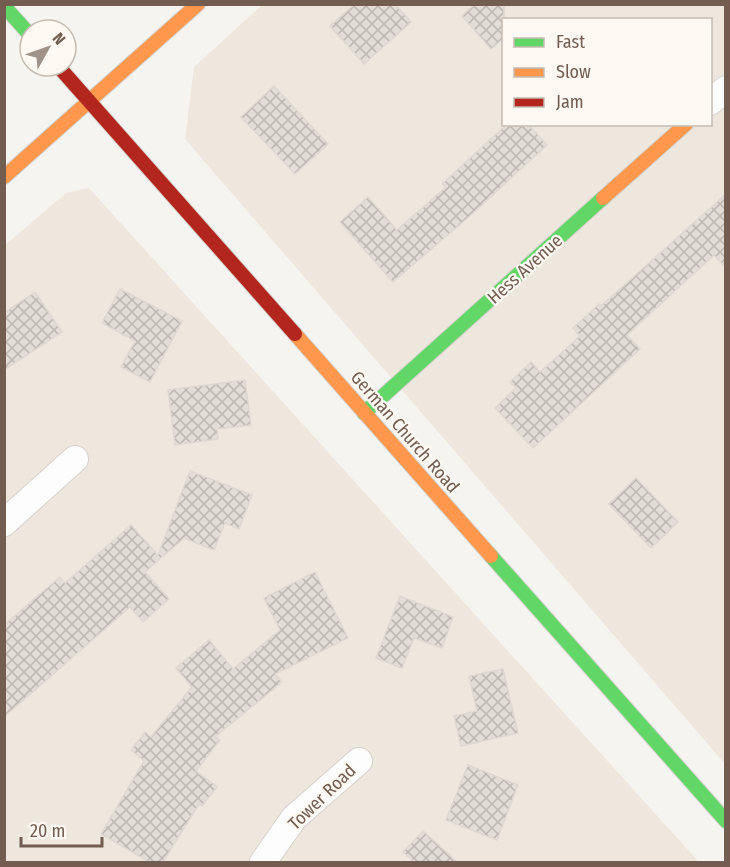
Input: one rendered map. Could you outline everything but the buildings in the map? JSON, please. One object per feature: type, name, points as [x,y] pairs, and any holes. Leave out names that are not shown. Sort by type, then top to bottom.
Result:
[{"type":"street","points":[[4,177],[198,4]]},
{"type":"street","points":[[4,6],[18,22]]},
{"type":"street","name":"German Church Road","points":[[68,78],[726,821]]},
{"type":"street","points":[[712,101],[726,89]]},
{"type":"street","name":"Hess Avenue","points":[[364,413],[684,126]]},
{"type":"street","points":[[4,523],[75,459]]},
{"type":"street","name":"Tower Road","points":[[263,862],[294,818],[359,761]]},
{"type":"shaded area","points":[[262,5],[725,5],[725,764],[185,139],[194,67]]},
{"type":"shaded area","points":[[89,188],[699,862],[5,862],[4,246],[66,193]]},
{"type":"traffic: fast","points":[[4,6],[18,22]]},
{"type":"traffic: fast","points":[[364,413],[603,198]]},
{"type":"traffic: fast","points":[[491,556],[726,821]]},
{"type":"traffic: slow","points":[[4,177],[198,4]]},
{"type":"traffic: slow","points":[[603,198],[684,126]]},
{"type":"traffic: slow","points":[[295,334],[491,556]]},
{"type":"traffic: jam","points":[[69,78],[295,334]]}]
